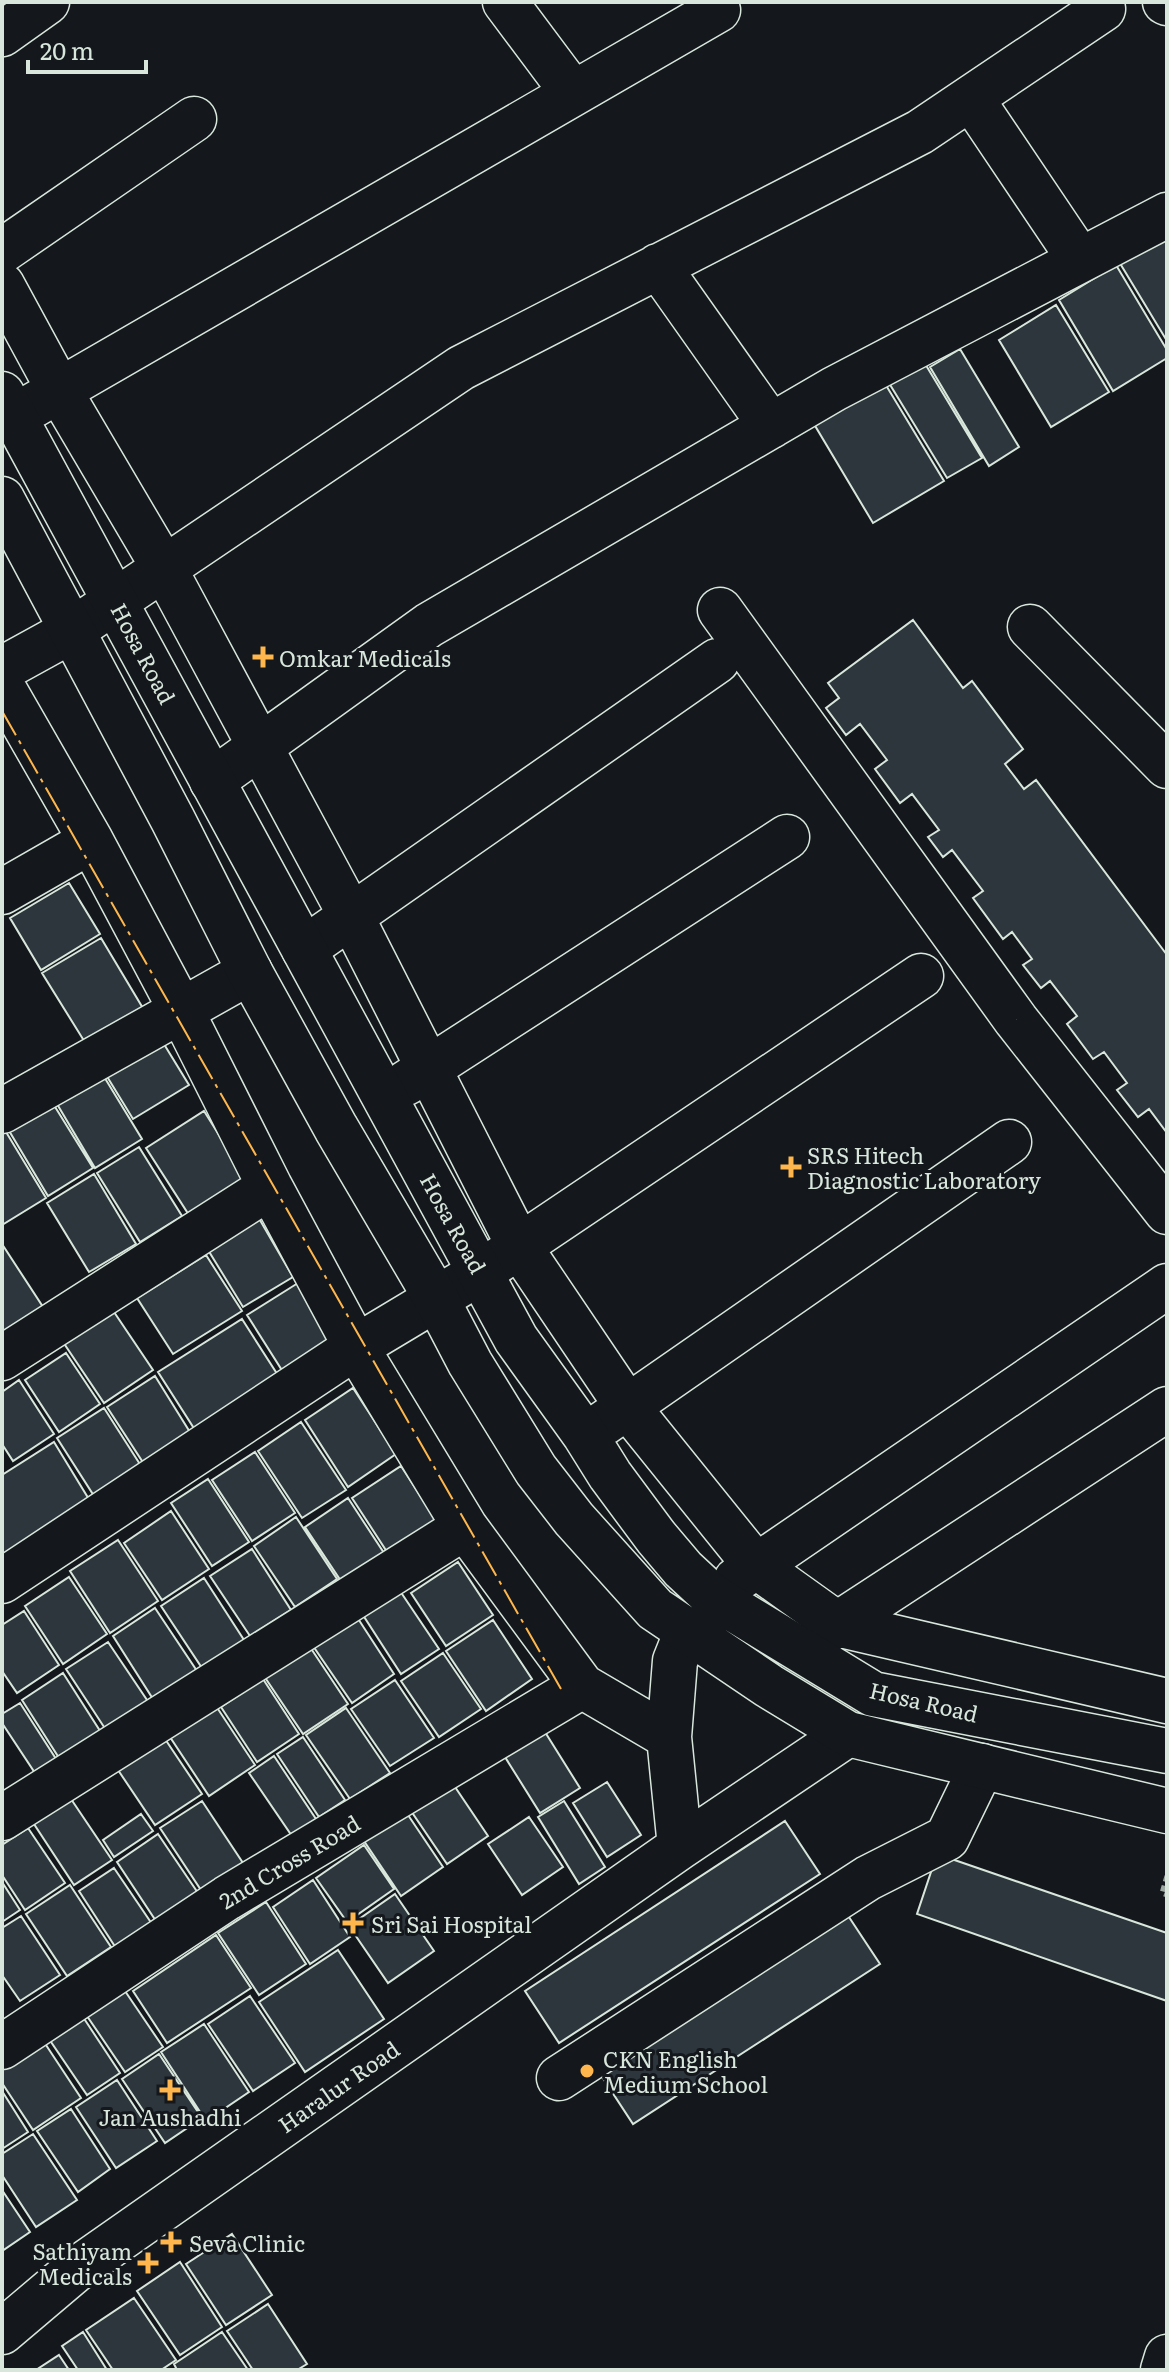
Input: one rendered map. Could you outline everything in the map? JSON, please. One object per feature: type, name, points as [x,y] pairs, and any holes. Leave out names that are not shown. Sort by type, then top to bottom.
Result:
[{"type":"street","points":[[2,34],[47,2]]},
{"type":"street","points":[[505,2],[573,93]]},
{"type":"street","points":[[8,405],[59,390],[721,5]]},
{"type":"street","points":[[2,669],[71,631],[461,368],[920,132],[1103,9]]},
{"type":"street","points":[[971,98],[1080,260]]},
{"type":"street","points":[[2,251],[194,119]]},
{"type":"street","points":[[212,781],[429,625],[834,389],[1167,215]]},
{"type":"street","points":[[658,266],[771,426]]},
{"type":"street","points":[[2,285],[59,390],[164,568],[351,916],[519,1246],[627,1406],[756,1566],[837,1624],[1167,1701]]},
{"type":"street","name":"Hosa Road","points":[[8,405],[516,1339],[610,1475],[683,1569],[712,1596],[873,1694],[1167,1751]]},
{"type":"street","points":[[2,499],[250,972],[336,1128],[436,1298],[470,1363],[536,1470],[574,1519],[655,1609],[769,1686],[848,1734],[1167,1811]]},
{"type":"street","points":[[720,610],[1016,1020],[1167,1212]]},
{"type":"street","points":[[1030,627],[1167,766]]},
{"type":"street","points":[[304,949],[717,661]]},
{"type":"street","points":[[2,686],[91,841],[356,1347],[465,1527],[582,1686],[669,1737]]},
{"type":"street","points":[[385,1097],[787,837]]},
{"type":"street","points":[[2,892],[91,841]]},
{"type":"street","points":[[2,1111],[250,972]]},
{"type":"street","points":[[2,1581],[356,1347],[481,1272],[921,976]]},
{"type":"street","points":[[585,1435],[1009,1142]]},
{"type":"street","points":[[2,1358],[270,1187]]},
{"type":"street","points":[[712,1596],[1167,1286]]},
{"type":"street","points":[[798,1649],[1167,1409]]},
{"type":"street","points":[[2,1818],[465,1527]]},
{"type":"street","points":[[680,1847],[669,1737],[675,1661],[687,1631]]},
{"type":"street","name":"2nd Cross Road","points":[[2,2047],[227,1898],[582,1686]]},
{"type":"street","name":"Haralur Road","points":[[2,2332],[74,2271],[680,1847],[848,1734]]},
{"type":"street","points":[[559,2078],[868,1878],[947,1838],[982,1766]]},
{"type":"street","points":[[1163,2370],[1167,2357]]},
{"type":"path","points":[[1167,1876],[1162,1893],[1167,1895]]},
{"type":"building","points":[[1167,231],[1167,341],[1118,260]]},
{"type":"building","points":[[1116,265],[1167,350],[1167,358],[1113,391],[1059,300]]},
{"type":"building","points":[[1056,305],[1109,392],[1051,427],[999,340]]},
{"type":"building","points":[[960,349],[1019,447],[989,466],[930,367]]},
{"type":"building","points":[[924,362],[982,458],[947,478],[889,383]]},
{"type":"building","points":[[884,382],[944,481],[873,523],[814,424]]},
{"type":"building","points":[[913,620],[963,688],[972,681],[1023,749],[1005,764],[1024,789],[1036,780],[1167,955],[1167,1133],[1149,1109],[1138,1117],[1117,1090],[1127,1083],[1104,1052],[1093,1059],[1067,1024],[1077,1016],[1050,981],[1041,988],[1023,965],[1032,959],[1012,932],[1003,939],[973,898],[983,891],[952,850],[943,857],[928,837],[939,830],[912,794],[900,803],[875,769],[887,760],[860,724],[846,735],[826,708],[839,698],[828,683]]},
{"type":"building","points":[[69,883],[100,934],[41,970],[10,918]]},
{"type":"building","points":[[101,938],[144,1010],[86,1044],[42,973]]},
{"type":"building","points":[[159,1036],[189,1085],[133,1119],[103,1070]]},
{"type":"building","points":[[103,1075],[142,1139],[95,1168],[57,1104]]},
{"type":"building","points":[[52,1102],[93,1168],[48,1196],[8,1129]]},
{"type":"building","points":[[204,1111],[246,1178],[189,1215],[146,1148]]},
{"type":"building","points":[[2,1128],[46,1198],[2,1225]]},
{"type":"building","points":[[139,1147],[182,1216],[140,1242],[97,1173]]},
{"type":"building","points":[[94,1174],[136,1244],[89,1272],[47,1203]]},
{"type":"building","points":[[257,1215],[293,1277],[243,1307],[205,1245]]},
{"type":"building","points":[[2,1244],[45,1310],[2,1338]]},
{"type":"building","points":[[206,1255],[242,1311],[173,1354],[137,1298]]},
{"type":"building","points":[[298,1283],[336,1342],[285,1375],[247,1315]]},
{"type":"building","points":[[112,1309],[153,1370],[104,1403],[63,1342]]},
{"type":"building","points":[[242,1319],[281,1380],[197,1433],[158,1372]]},
{"type":"building","points":[[66,1353],[100,1404],[59,1432],[25,1380]]},
{"type":"building","points":[[155,1376],[193,1437],[146,1467],[107,1407]]},
{"type":"building","points":[[19,1380],[54,1434],[13,1461],[2,1444],[2,1392]]},
{"type":"building","points":[[353,1388],[396,1454],[348,1487],[305,1420]]},
{"type":"building","points":[[104,1408],[143,1469],[96,1499],[57,1438]]},
{"type":"building","points":[[301,1422],[346,1490],[302,1518],[258,1451]]},
{"type":"building","points":[[54,1442],[90,1501],[2,1557],[2,1475]]},
{"type":"building","points":[[255,1452],[295,1513],[252,1541],[212,1480]]},
{"type":"building","points":[[401,1466],[440,1526],[391,1558],[352,1498]]},
{"type":"building","points":[[208,1479],[249,1542],[212,1566],[171,1503]]},
{"type":"building","points":[[348,1498],[384,1553],[341,1581],[305,1527]]},
{"type":"building","points":[[171,1511],[209,1569],[162,1600],[124,1543]]},
{"type":"building","points":[[296,1517],[337,1579],[295,1607],[254,1546]]},
{"type":"building","points":[[118,1540],[158,1601],[110,1633],[70,1571]]},
{"type":"building","points":[[252,1549],[291,1610],[250,1636],[210,1576]]},
{"type":"building","points":[[458,1562],[493,1615],[446,1646],[411,1593]]},
{"type":"building","points":[[69,1577],[107,1634],[63,1664],[25,1606]]},
{"type":"building","points":[[204,1578],[244,1640],[202,1668],[161,1606]]},
{"type":"building","points":[[398,1588],[439,1649],[401,1674],[361,1612]]},
{"type":"building","points":[[155,1608],[197,1671],[153,1699],[113,1636]]},
{"type":"building","points":[[24,1611],[59,1665],[17,1693],[2,1671],[2,1625]]},
{"type":"building","points":[[355,1614],[394,1674],[352,1703],[311,1643]]},
{"type":"building","points":[[493,1620],[532,1679],[486,1711],[446,1651]]},
{"type":"building","points":[[108,1642],[149,1703],[106,1730],[66,1669]]},
{"type":"building","points":[[310,1647],[348,1704],[303,1734],[264,1676]]},
{"type":"building","points":[[443,1653],[481,1709],[439,1737],[401,1681]]},
{"type":"building","points":[[63,1673],[102,1734],[61,1761],[22,1700]]},
{"type":"building","points":[[263,1679],[299,1734],[257,1762],[221,1707]]},
{"type":"building","points":[[395,1680],[434,1738],[390,1766],[351,1709]]},
{"type":"building","points":[[212,1700],[255,1765],[209,1796],[166,1731]]},
{"type":"building","points":[[20,1703],[58,1762],[37,1776],[2,1723],[2,1714]]},
{"type":"building","points":[[346,1708],[390,1773],[350,1799],[306,1735]]},
{"type":"building","points":[[545,1732],[580,1788],[540,1813],[505,1757]]},
{"type":"building","points":[[163,1736],[202,1794],[155,1825],[116,1767]]},
{"type":"building","points":[[303,1737],[345,1800],[319,1817],[277,1754]]},
{"type":"building","points":[[274,1756],[316,1819],[292,1836],[249,1773]]},
{"type":"building","points":[[449,1778],[488,1836],[447,1864],[407,1805]]},
{"type":"building","points":[[607,1782],[641,1835],[607,1857],[573,1803]]},
{"type":"building","points":[[69,1796],[112,1860],[74,1885],[32,1821]]},
{"type":"building","points":[[202,1801],[243,1863],[201,1890],[160,1828]]},
{"type":"building","points":[[564,1801],[605,1867],[579,1884],[538,1817]]},
{"type":"building","points":[[406,1812],[443,1867],[401,1896],[364,1841]]},
{"type":"building","points":[[141,1814],[153,1831],[114,1857],[103,1840]]},
{"type":"building","points":[[529,1817],[563,1867],[522,1895],[488,1844]]},
{"type":"building","points":[[785,1821],[820,1874],[559,2043],[525,1991]]},
{"type":"building","points":[[28,1828],[65,1883],[25,1910],[2,1875],[2,1845]]},
{"type":"building","points":[[158,1834],[198,1893],[156,1921],[117,1862]]},
{"type":"building","points":[[364,1845],[394,1889],[347,1922],[316,1878]]},
{"type":"building","points":[[937,1854],[1167,1933],[1167,2001],[917,1914]]},
{"type":"building","points":[[114,1868],[152,1924],[116,1948],[79,1891]]},
{"type":"building","points":[[313,1880],[350,1937],[310,1964],[273,1907]]},
{"type":"building","points":[[2,1882],[20,1910],[2,1922]]},
{"type":"building","points":[[70,1885],[111,1947],[67,1976],[26,1914]]},
{"type":"building","points":[[395,1894],[434,1951],[388,1983],[349,1926]]},
{"type":"building","points":[[266,1902],[306,1964],[259,1995],[218,1933]]},
{"type":"building","points":[[841,1905],[880,1964],[633,2124],[595,2066]]},
{"type":"building","points":[[21,1916],[60,1975],[20,2001],[2,1975],[2,1928]]},
{"type":"building","points":[[216,1935],[251,1988],[167,2043],[133,1991]]},
{"type":"building","points":[[338,1950],[384,2019],[305,2072],[259,2002]]},
{"type":"building","points":[[125,1991],[163,2047],[125,2072],[87,2016]]},
{"type":"building","points":[[250,1996],[295,2063],[253,2091],[208,2024]]},
{"type":"building","points":[[81,2014],[120,2073],[87,2095],[47,2036]]},
{"type":"building","points":[[204,2024],[249,2092],[206,2121],[161,2052]]},
{"type":"building","points":[[44,2042],[81,2098],[33,2130],[2,2083],[2,2070]]},
{"type":"building","points":[[159,2054],[202,2118],[165,2143],[122,2079]]},
{"type":"building","points":[[117,2080],[157,2141],[116,2168],[76,2107]]},
{"type":"building","points":[[2,2091],[28,2132],[2,2149]]},
{"type":"building","points":[[71,2109],[110,2169],[78,2192],[37,2131]]},
{"type":"building","points":[[33,2134],[77,2200],[36,2227],[2,2175],[2,2154]]},
{"type":"building","points":[[2,2190],[30,2232],[2,2251]]},
{"type":"building","points":[[232,2234],[272,2295],[226,2325],[186,2264]]},
{"type":"building","points":[[180,2262],[222,2327],[180,2355],[137,2291]]},
{"type":"building","points":[[134,2298],[176,2360],[161,2370],[113,2370],[86,2330]]},
{"type":"building","points":[[268,2304],[307,2364],[297,2370],[253,2370],[227,2331]]},
{"type":"building","points":[[83,2332],[107,2370],[78,2370],[62,2346]]},
{"type":"building","points":[[222,2332],[248,2370],[177,2370],[174,2364]]},
{"type":"building","points":[[59,2355],[69,2370],[36,2370]]},
{"type":"power","points":[[2,711],[561,1689]]},
{"type":"place","name":"Omkar Medicals","points":[[263,657]]},
{"type":"place","name":"SRS Hitech Diagnostic Laboratory","points":[[791,1167]]},
{"type":"place","name":"Sri Sai Hospital","points":[[353,1923]]},
{"type":"place","name":"CKN English Medium School","points":[[587,2071]]},
{"type":"place","name":"Jan Aushadhi","points":[[170,2090]]},
{"type":"place","name":"Seva Clinic","points":[[171,2242]]},
{"type":"place","name":"Sathiyam Medicals","points":[[148,2263]]}]
